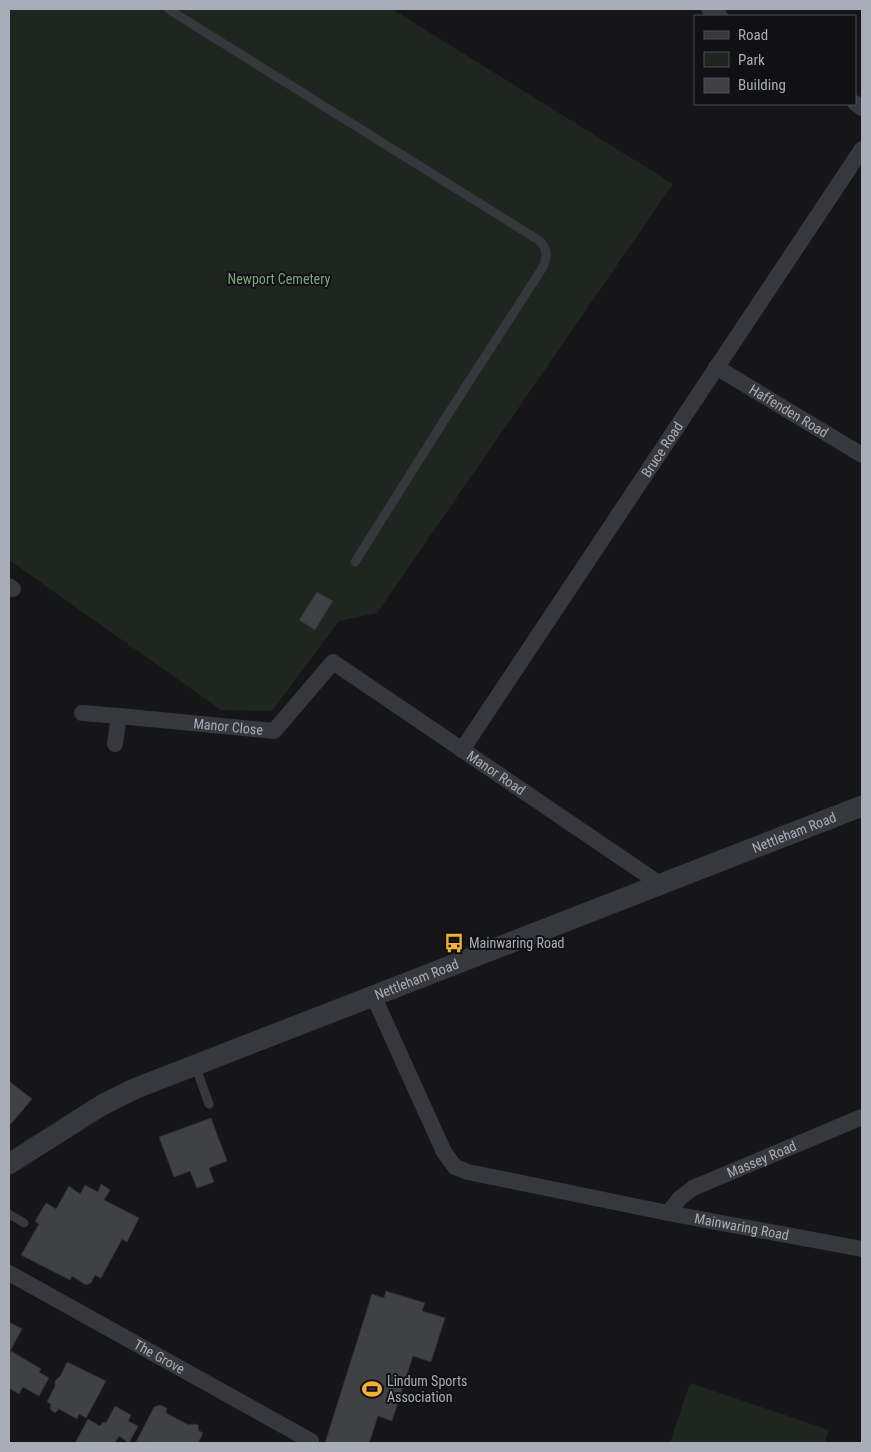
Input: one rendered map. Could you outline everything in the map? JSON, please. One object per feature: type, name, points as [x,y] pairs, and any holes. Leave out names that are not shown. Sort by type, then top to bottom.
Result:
[{"type":"street","name":"Bruce Road","points":[[462,750],[862,149]]},
{"type":"street","name":"Haffenden Road","points":[[716,367],[862,455]]},
{"type":"street","name":"Manor Road","points":[[333,662],[660,884]]},
{"type":"street","name":"Manor Close","points":[[119,716],[274,731],[333,662]]},
{"type":"street","points":[[82,713],[119,716],[115,744]]},
{"type":"street","name":"Nettleham Road","points":[[9,1164],[102,1105],[134,1089],[862,806]]},
{"type":"street","name":"Mainwaring Road","points":[[372,995],[444,1152],[455,1166],[468,1172],[862,1250]]},
{"type":"street","name":"Massey Road","points":[[668,1213],[680,1198],[693,1188],[862,1117]]},
{"type":"street","name":"The Grove","points":[[9,1274],[311,1441]]},
{"type":"lane","points":[[168,9],[540,241],[545,246],[547,255],[543,267],[355,562]]},
{"type":"lane","points":[[195,1065],[209,1104]]},
{"type":"lane","points":[[9,1214],[24,1223]]},
{"type":"green space","name":"Newport Cemetery","points":[[9,9],[392,9],[673,184],[377,613],[339,621],[272,711],[221,710],[9,560]]},
{"type":"green space","points":[[690,1383],[829,1430],[825,1443],[670,1443]]},
{"type":"building","points":[[317,592],[333,601],[315,630],[299,620]]},
{"type":"building","points":[[9,1081],[32,1099],[11,1124],[9,1122]]},
{"type":"building","points":[[211,1118],[227,1161],[209,1168],[214,1182],[197,1188],[190,1171],[174,1177],[159,1137]]},
{"type":"building","points":[[101,1184],[110,1190],[104,1200],[139,1218],[127,1242],[122,1239],[101,1278],[95,1275],[91,1283],[86,1285],[72,1276],[70,1280],[21,1255],[39,1224],[35,1221],[46,1203],[56,1209],[69,1186],[80,1194],[85,1185],[98,1192]]},
{"type":"building","name":"Lindum Sports Association","points":[[386,1291],[425,1303],[422,1311],[445,1318],[431,1362],[413,1356],[392,1421],[378,1416],[369,1443],[325,1443],[372,1294],[384,1298]]},
{"type":"building","points":[[9,1322],[22,1329],[10,1351],[9,1350]]},
{"type":"building","points":[[11,1351],[41,1369],[39,1372],[49,1378],[39,1396],[23,1387],[19,1394],[9,1388],[9,1356]]},
{"type":"building","points":[[67,1362],[106,1381],[86,1418],[79,1414],[77,1419],[59,1409],[55,1413],[50,1409],[51,1404],[47,1402],[55,1386],[55,1381],[61,1375]]},
{"type":"building","points":[[160,1405],[167,1408],[166,1413],[189,1425],[198,1425],[199,1431],[203,1433],[198,1443],[136,1442],[154,1407]]},
{"type":"building","points":[[115,1406],[131,1415],[128,1421],[138,1426],[129,1443],[119,1436],[115,1443],[75,1443],[88,1419],[100,1426],[103,1422],[106,1423]]},
{"type":"place","name":"Mainwaring Road","points":[[454,943]]},
{"type":"place","name":"Lindum Sports Association","points":[[372,1389]]}]
